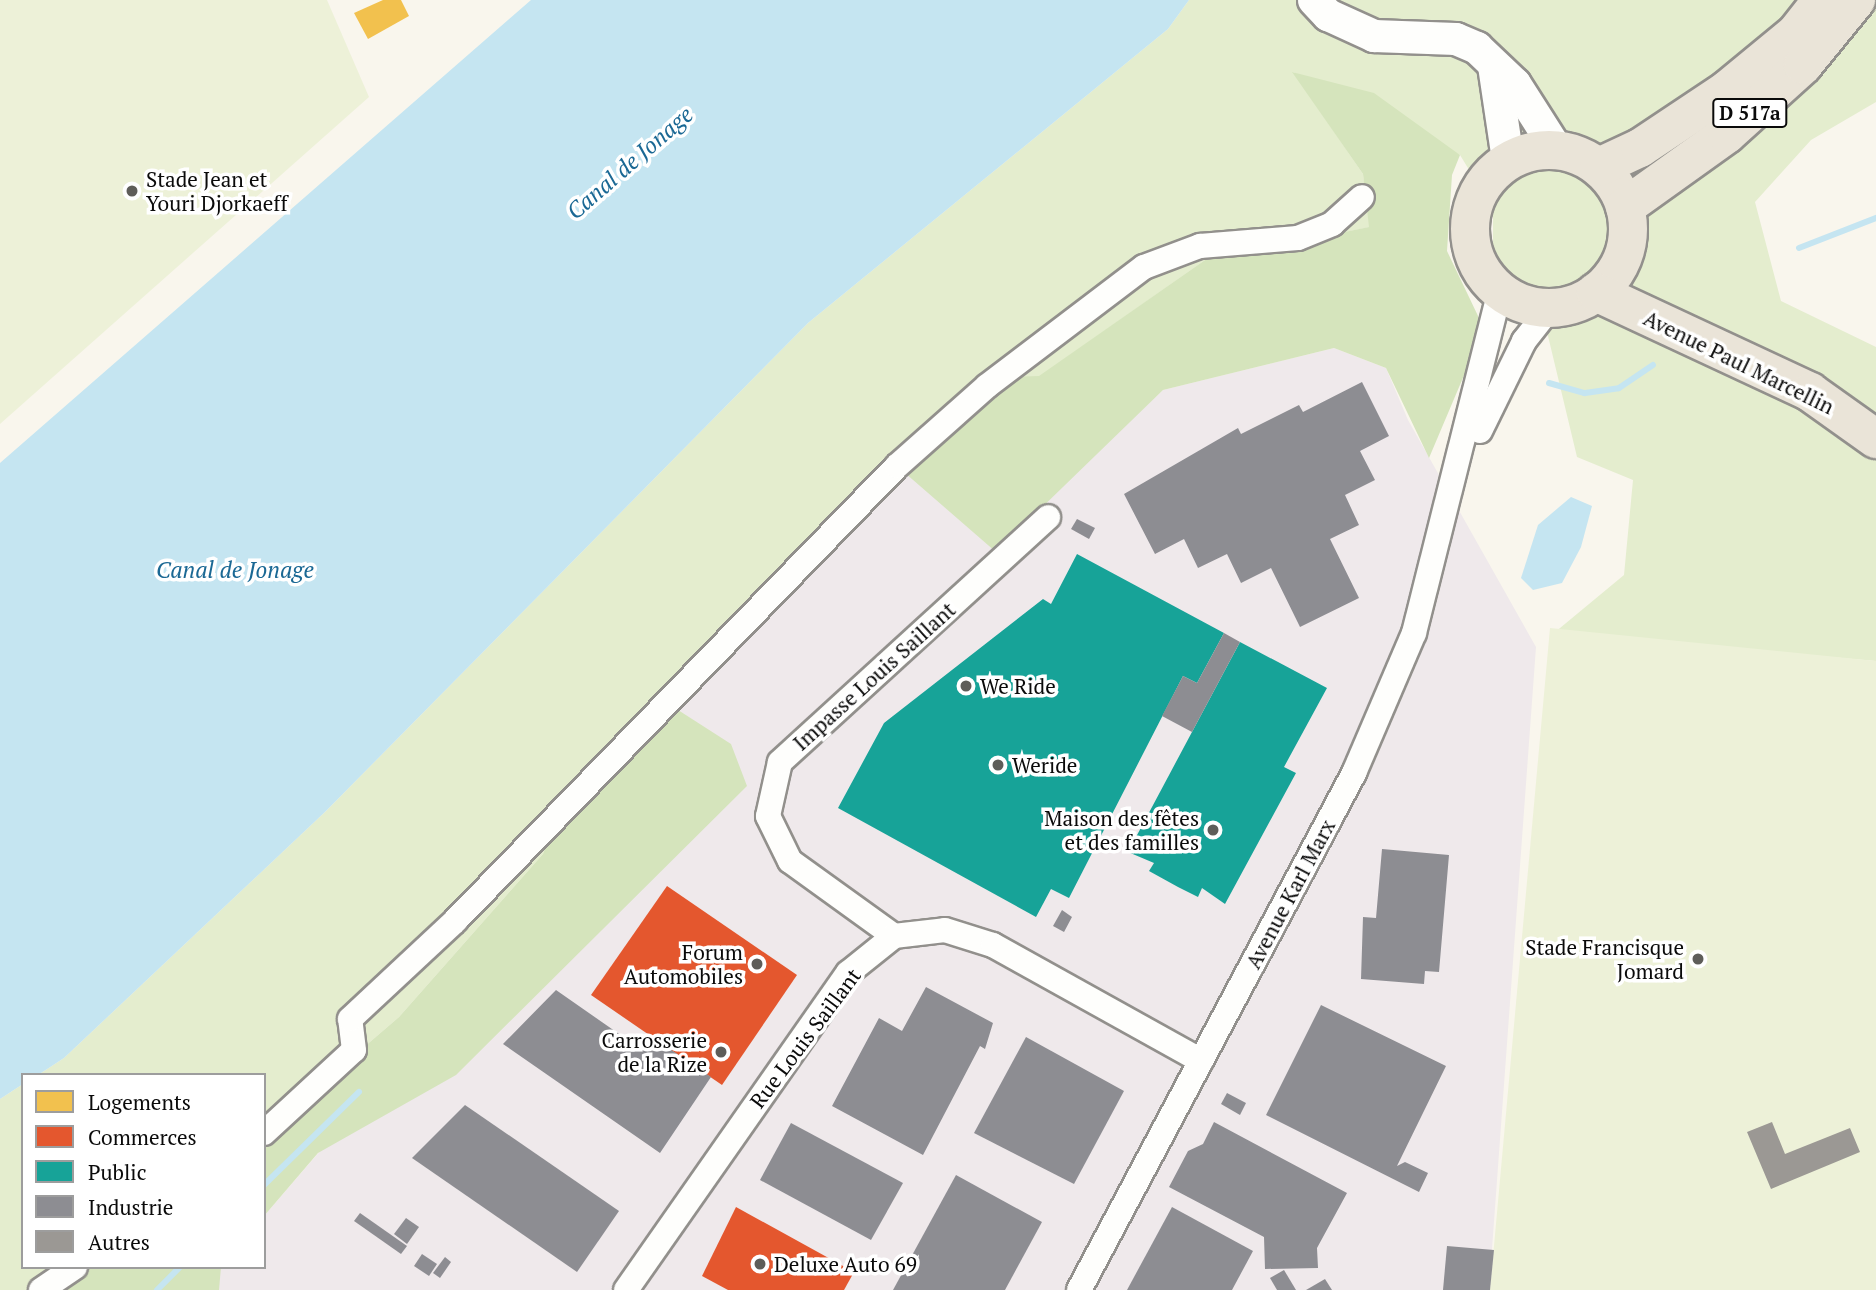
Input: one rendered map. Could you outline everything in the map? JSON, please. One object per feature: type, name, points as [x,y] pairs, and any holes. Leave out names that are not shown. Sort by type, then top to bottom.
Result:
[{"type":"main road","name":"D 517a","points":[[1599,167],[1727,90],[1796,33],[1822,0]]},
{"type":"main road","name":"D 517a","points":[[1625,207],[1727,134],[1803,65],[1856,0]]},
{"type":"main road","points":[[1557,150],[1599,167],[1625,207],[1622,259],[1596,292],[1550,307],[1500,291],[1480,267],[1470,223],[1477,194],[1508,160],[1557,150]]},
{"type":"main road","name":"Avenue Paul Marcellin","points":[[1596,292],[1810,392],[1876,439]]},
{"type":"street","points":[[1314,0],[1328,15],[1374,36],[1456,39],[1493,61],[1557,150]]},
{"type":"street","points":[[1493,61],[1508,160]]},
{"type":"street","points":[[266,1131],[354,1050],[350,1019],[455,921],[897,466],[987,386],[1144,267],[1200,246],[1298,238],[1332,224],[1362,197]]},
{"type":"street","name":"Avenue Karl Marx","points":[[1079,1290],[1353,773],[1414,633],[1456,479],[1500,291]]},
{"type":"street","name":"Avenue Karl Marx","points":[[1456,479],[1524,341],[1550,307]]},
{"type":"street","name":"Impasse Louis Saillant","points":[[894,936],[790,861],[768,816],[780,762],[1048,517]]},
{"type":"street","points":[[894,936],[945,930],[993,945],[1201,1061]]},
{"type":"street","name":"Rue Louis Saillant","points":[[626,1290],[848,973],[894,936]]},
{"type":"street","points":[[41,1290],[72,1269]]},
{"type":"shaded area","points":[[1334,348],[1386,368],[1408,420],[1536,647],[1489,1290],[200,1290],[218,1269],[266,1269],[266,1214],[599,828],[730,744],[661,699],[894,464],[1026,519],[1163,390]]},
{"type":"green space","name":"Stade Jean et Youri Djorkaeff","points":[[0,0],[327,0],[369,97],[0,424]]},
{"type":"green space","points":[[1189,0],[1876,0],[1876,102],[1811,140],[1755,202],[1781,301],[1876,347],[1876,661],[1554,633],[1624,575],[1633,480],[1577,457],[1548,336],[1493,251],[1493,209],[1460,155],[1293,72],[1363,174],[1370,227],[1205,260],[1039,377],[979,378],[563,798],[543,854],[399,1017],[266,1131],[266,1073],[41,1073],[64,1058],[326,811],[808,323],[1168,29]]},
{"type":"green space","points":[[1292,72],[1374,93],[1460,155],[1452,175],[1447,251],[1479,318],[1465,373],[1429,458],[1386,368],[1334,348],[1163,390],[996,552],[897,466],[979,378],[1039,376],[1205,260],[1369,227],[1363,174]]},
{"type":"green space","name":"Stade Francisque Jomard","points":[[1550,628],[1876,661],[1876,1290],[1490,1290]]},
{"type":"green space","points":[[661,699],[731,744],[747,786],[456,1075],[318,1153],[266,1214],[266,1131],[399,1017],[543,854],[563,798]]},
{"type":"green space","points":[[21,1085],[21,1269],[72,1269],[41,1290],[0,1290],[0,1099]]},
{"type":"green space","points":[[72,1269],[221,1269],[219,1290],[41,1290]]},
{"type":"water","name":"Canal de Jonage","points":[[531,0],[1189,0],[1168,29],[808,323],[326,811],[64,1058],[41,1073],[21,1073],[21,1085],[0,1099],[0,463]]},
{"type":"water","points":[[1571,497],[1592,506],[1581,547],[1562,583],[1533,590],[1521,578],[1538,525]]},
{"type":"building: Logements","points":[[383,0],[401,0],[409,16],[368,39],[354,13]]},
{"type":"building: Commerces","points":[[667,886],[797,975],[722,1085],[591,995]]},
{"type":"building: Commerces","points":[[736,1207],[854,1272],[844,1290],[728,1290],[702,1276]]},
{"type":"building: Public","name":"Weride","points":[[1077,554],[1224,633],[1197,683],[1183,676],[1069,898],[1051,889],[1036,917],[838,808],[884,723],[1043,599],[1051,604]]},
{"type":"building: Public","points":[[1240,642],[1327,688],[1284,767],[1296,773],[1225,904],[1202,888],[1198,897],[1178,887],[1149,871],[1154,863],[1128,852]]},
{"type":"building: Industrie","points":[[1362,382],[1389,436],[1360,451],[1375,480],[1345,495],[1359,525],[1330,539],[1359,598],[1300,627],[1271,568],[1241,583],[1227,554],[1198,568],[1184,539],[1155,554],[1124,494],[1238,428],[1241,434],[1299,405],[1303,412]]},
{"type":"building: Industrie","points":[[1077,519],[1095,528],[1089,539],[1071,529]]},
{"type":"building: Industrie","points":[[1224,633],[1240,642],[1192,732],[1162,716],[1183,676],[1197,683]]},
{"type":"building: Industrie","points":[[1382,849],[1449,855],[1439,972],[1425,971],[1424,984],[1361,979],[1363,917],[1376,918]]},
{"type":"building: Industrie","points":[[1062,910],[1072,917],[1064,932],[1053,926]]},
{"type":"building: Industrie","points":[[926,987],[993,1023],[985,1049],[980,1046],[923,1155],[832,1106],[879,1018],[902,1031]]},
{"type":"building: Industrie","points":[[556,990],[642,1050],[651,1036],[711,1077],[660,1153],[503,1044]]},
{"type":"building: Industrie","points":[[1321,1005],[1446,1066],[1397,1166],[1405,1162],[1428,1173],[1419,1192],[1266,1115]]},
{"type":"building: Industrie","points":[[1026,1037],[1124,1091],[1074,1184],[974,1133]]},
{"type":"building: Industrie","points":[[1227,1093],[1246,1103],[1240,1115],[1221,1104]]},
{"type":"building: Industrie","points":[[465,1105],[619,1211],[577,1272],[412,1158]]},
{"type":"building: Industrie","points":[[1214,1122],[1347,1193],[1317,1248],[1318,1268],[1265,1269],[1264,1237],[1169,1187],[1188,1151],[1203,1144]]},
{"type":"building: Industrie","points":[[791,1123],[903,1183],[871,1240],[760,1180]]},
{"type":"building: Industrie","points":[[956,1175],[1042,1222],[1005,1290],[893,1290]]},
{"type":"building: Industrie","points":[[1172,1207],[1253,1251],[1232,1290],[1127,1290]]},
{"type":"building: Industrie","points":[[360,1213],[407,1246],[401,1254],[354,1221]]},
{"type":"building: Industrie","points":[[406,1218],[419,1227],[407,1244],[394,1234]]},
{"type":"building: Industrie","points":[[1447,1246],[1494,1250],[1490,1290],[1443,1290]]},
{"type":"building: Industrie","points":[[422,1254],[437,1264],[429,1276],[414,1266]]},
{"type":"building: Industrie","points":[[445,1257],[451,1262],[440,1278],[433,1273]]},
{"type":"building: Industrie","points":[[1284,1270],[1296,1290],[1277,1290],[1270,1278]]},
{"type":"building: Industrie","points":[[1325,1279],[1332,1290],[1306,1290]]},
{"type":"building: Autres","points":[[1772,1122],[1785,1154],[1850,1128],[1860,1152],[1771,1189],[1747,1132]]},
{"type":"waterway","points":[[1799,248],[1876,218]]},
{"type":"waterway","points":[[1549,383],[1585,393],[1619,388],[1653,365]]},
{"type":"waterway","points":[[266,1183],[359,1092]]},
{"type":"waterway","points":[[157,1290],[178,1269]]},
{"type":"place","name":"Stade Jean et Youri Djorkaeff","points":[[132,191]]},
{"type":"place","name":"We Ride","points":[[966,686]]},
{"type":"place","name":"Weride","points":[[998,765]]},
{"type":"place","name":"Maison des fêtes et des familles","points":[[1213,830]]},
{"type":"place","name":"Stade Francisque Jomard","points":[[1698,959]]},
{"type":"place","name":"Forum Automobiles","points":[[757,964]]},
{"type":"place","name":"Carrosserie de la Rize","points":[[721,1052]]},
{"type":"place","name":"Deluxe Auto 69","points":[[760,1264]]}]
